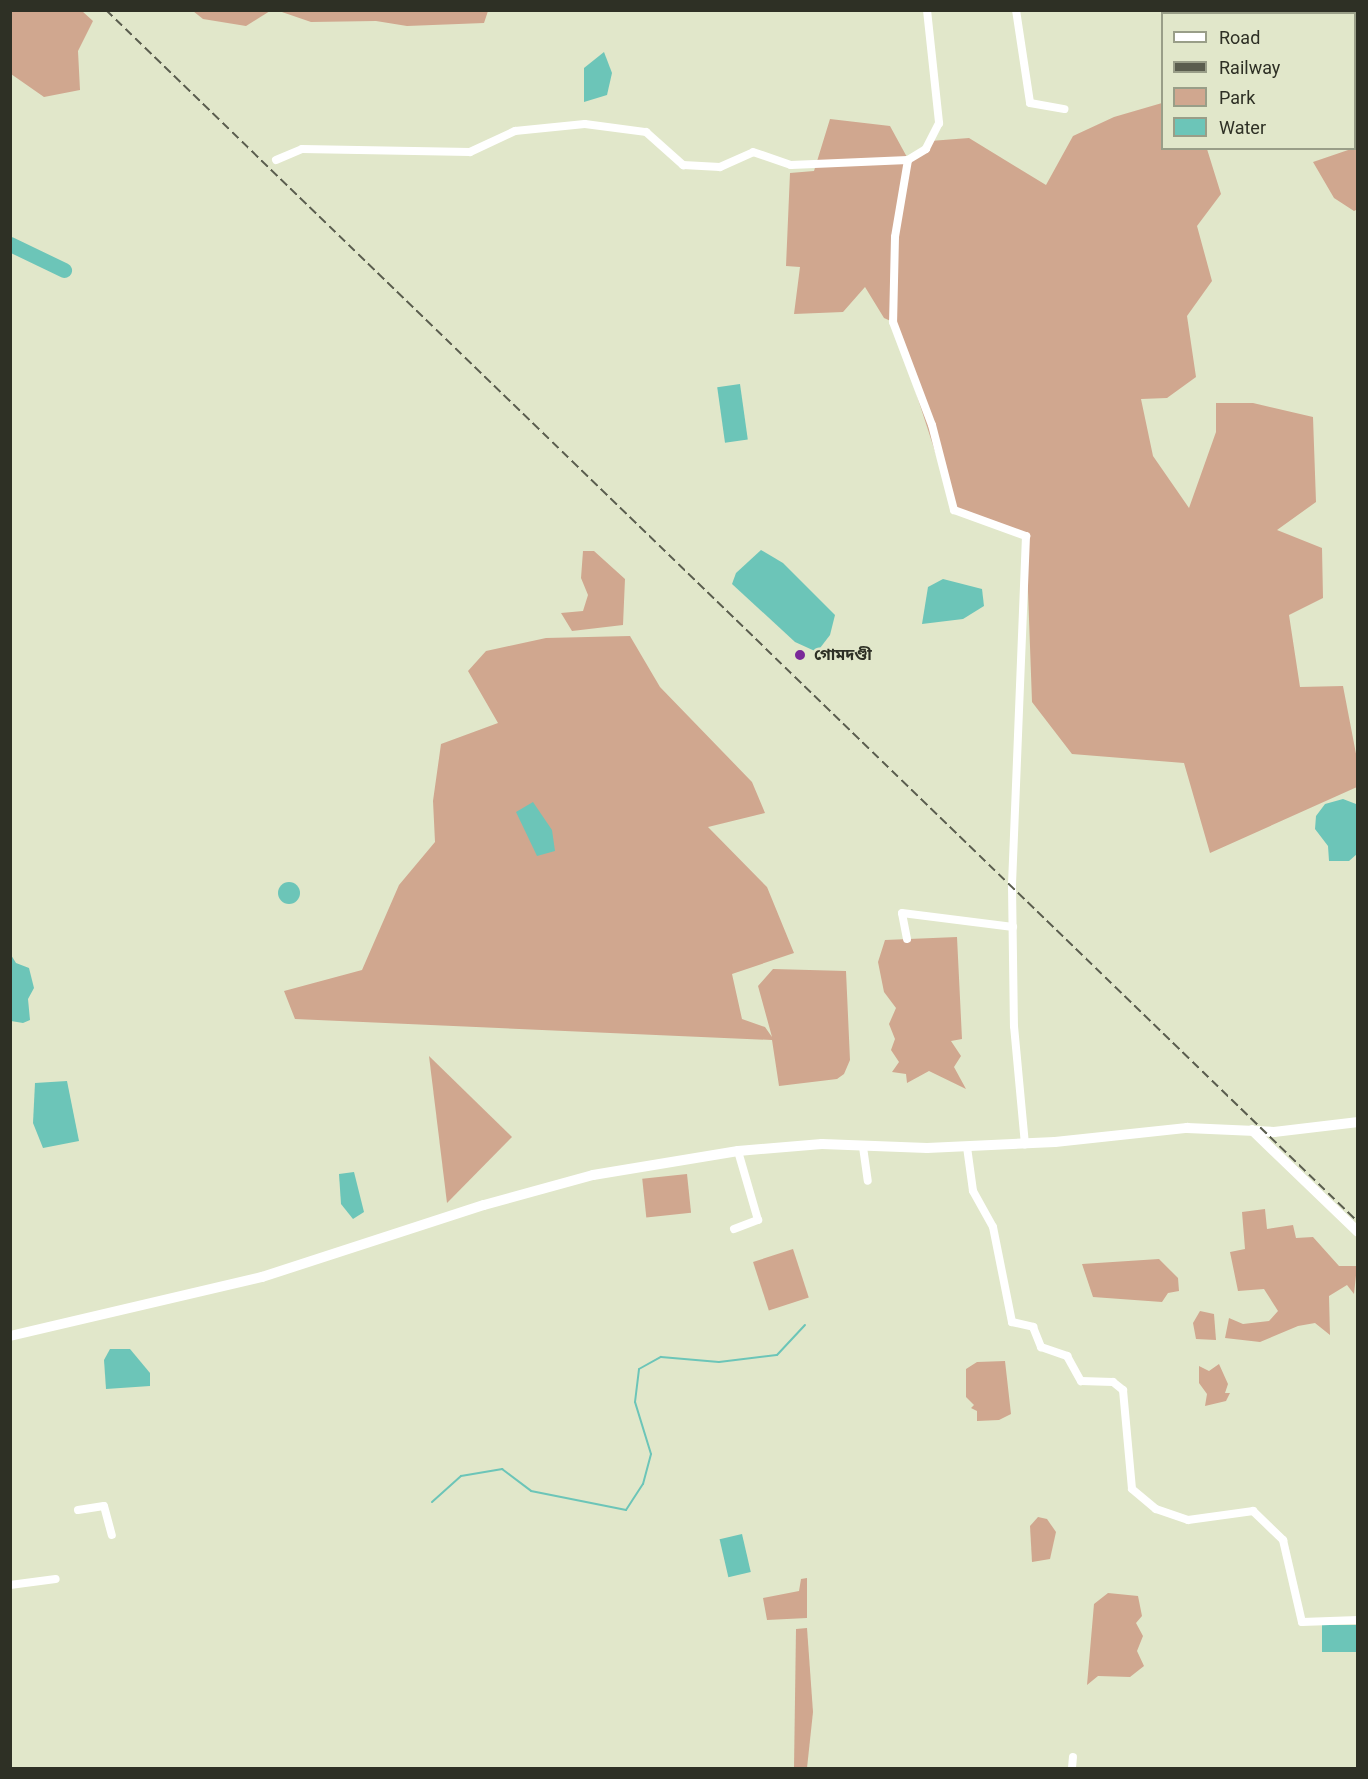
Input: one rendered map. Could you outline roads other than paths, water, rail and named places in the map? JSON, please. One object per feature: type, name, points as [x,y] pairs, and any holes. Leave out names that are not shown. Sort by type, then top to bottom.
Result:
[{"type":"main road","points":[[10,1336],[166,1304],[279,1273],[484,1204],[593,1175],[738,1151],[822,1144],[863,1147],[967,1147],[1025,1144],[1187,1128],[1274,1132],[1358,1122]]},
{"type":"main road","points":[[1252,1130],[1358,1232]]},
{"type":"street","points":[[276,160],[302,149],[470,152],[515,131],[585,124],[646,132],[683,165],[720,167],[753,152],[791,165],[908,160],[926,149],[939,123],[927,10]]},
{"type":"street","points":[[1016,10],[1030,103],[1064,109]]},
{"type":"street","points":[[908,160],[896,237],[893,322],[932,425],[954,510],[1026,536],[1013,927],[1014,1026],[1025,1144]]},
{"type":"street","points":[[907,939],[902,913],[1013,927]]},
{"type":"street","points":[[863,1147],[868,1181]]},
{"type":"street","points":[[967,1147],[973,1191],[993,1227],[1012,1322],[1033,1327],[1041,1347],[1067,1356],[1081,1381],[1113,1382],[1123,1390],[1132,1489],[1156,1509],[1188,1520],[1253,1510],[1283,1540],[1302,1622],[1358,1620]]},
{"type":"street","points":[[734,1229],[758,1220],[738,1151]]},
{"type":"street","points":[[78,1510],[104,1506],[112,1535]]},
{"type":"street","points":[[10,1585],[56,1579]]},
{"type":"street","points":[[1072,1768],[1073,1757]]},
{"type":"water","points":[[604,52],[612,73],[607,95],[584,102],[584,68]]},
{"type":"water","points":[[740,384],[748,439],[725,443],[717,387]]},
{"type":"water","points":[[761,550],[783,563],[835,615],[830,635],[817,652],[795,642],[732,584],[736,573]]},
{"type":"water","points":[[943,579],[982,589],[984,606],[963,619],[922,624],[928,587]]},
{"type":"water","points":[[1343,799],[1356,804],[1357,854],[1349,861],[1329,861],[1328,846],[1315,829],[1316,816],[1325,804]]},
{"type":"water","points":[[533,802],[552,830],[555,851],[537,856],[516,812]]},
{"type":"water","points":[[289,882],[297,885],[300,893],[297,901],[289,904],[281,901],[278,893],[281,885]]},
{"type":"water","points":[[11,955],[16,963],[29,968],[34,988],[28,999],[30,1020],[23,1023],[11,1021]]},
{"type":"water","points":[[67,1081],[79,1141],[43,1148],[33,1123],[35,1083]]},
{"type":"water","points":[[354,1172],[364,1212],[353,1219],[341,1204],[339,1174]]},
{"type":"water","points":[[110,1349],[130,1349],[150,1373],[150,1386],[106,1389],[104,1360]]},
{"type":"water","points":[[742,1534],[751,1572],[728,1577],[720,1539]]},
{"type":"water","points":[[1322,1625],[1357,1625],[1357,1652],[1322,1652]]},
{"type":"waterway","points":[[10,244],[64,270]]},
{"type":"waterway","points":[[432,1502],[461,1476],[502,1469],[531,1491],[626,1510],[643,1484],[651,1454],[635,1402],[639,1369],[661,1357],[719,1362],[777,1355],[805,1325]]},
{"type":"railway","points":[[106,10],[1358,1222]]},
{"type":"place","name":"গোমদণ্ডী","points":[[800,655]]}]
